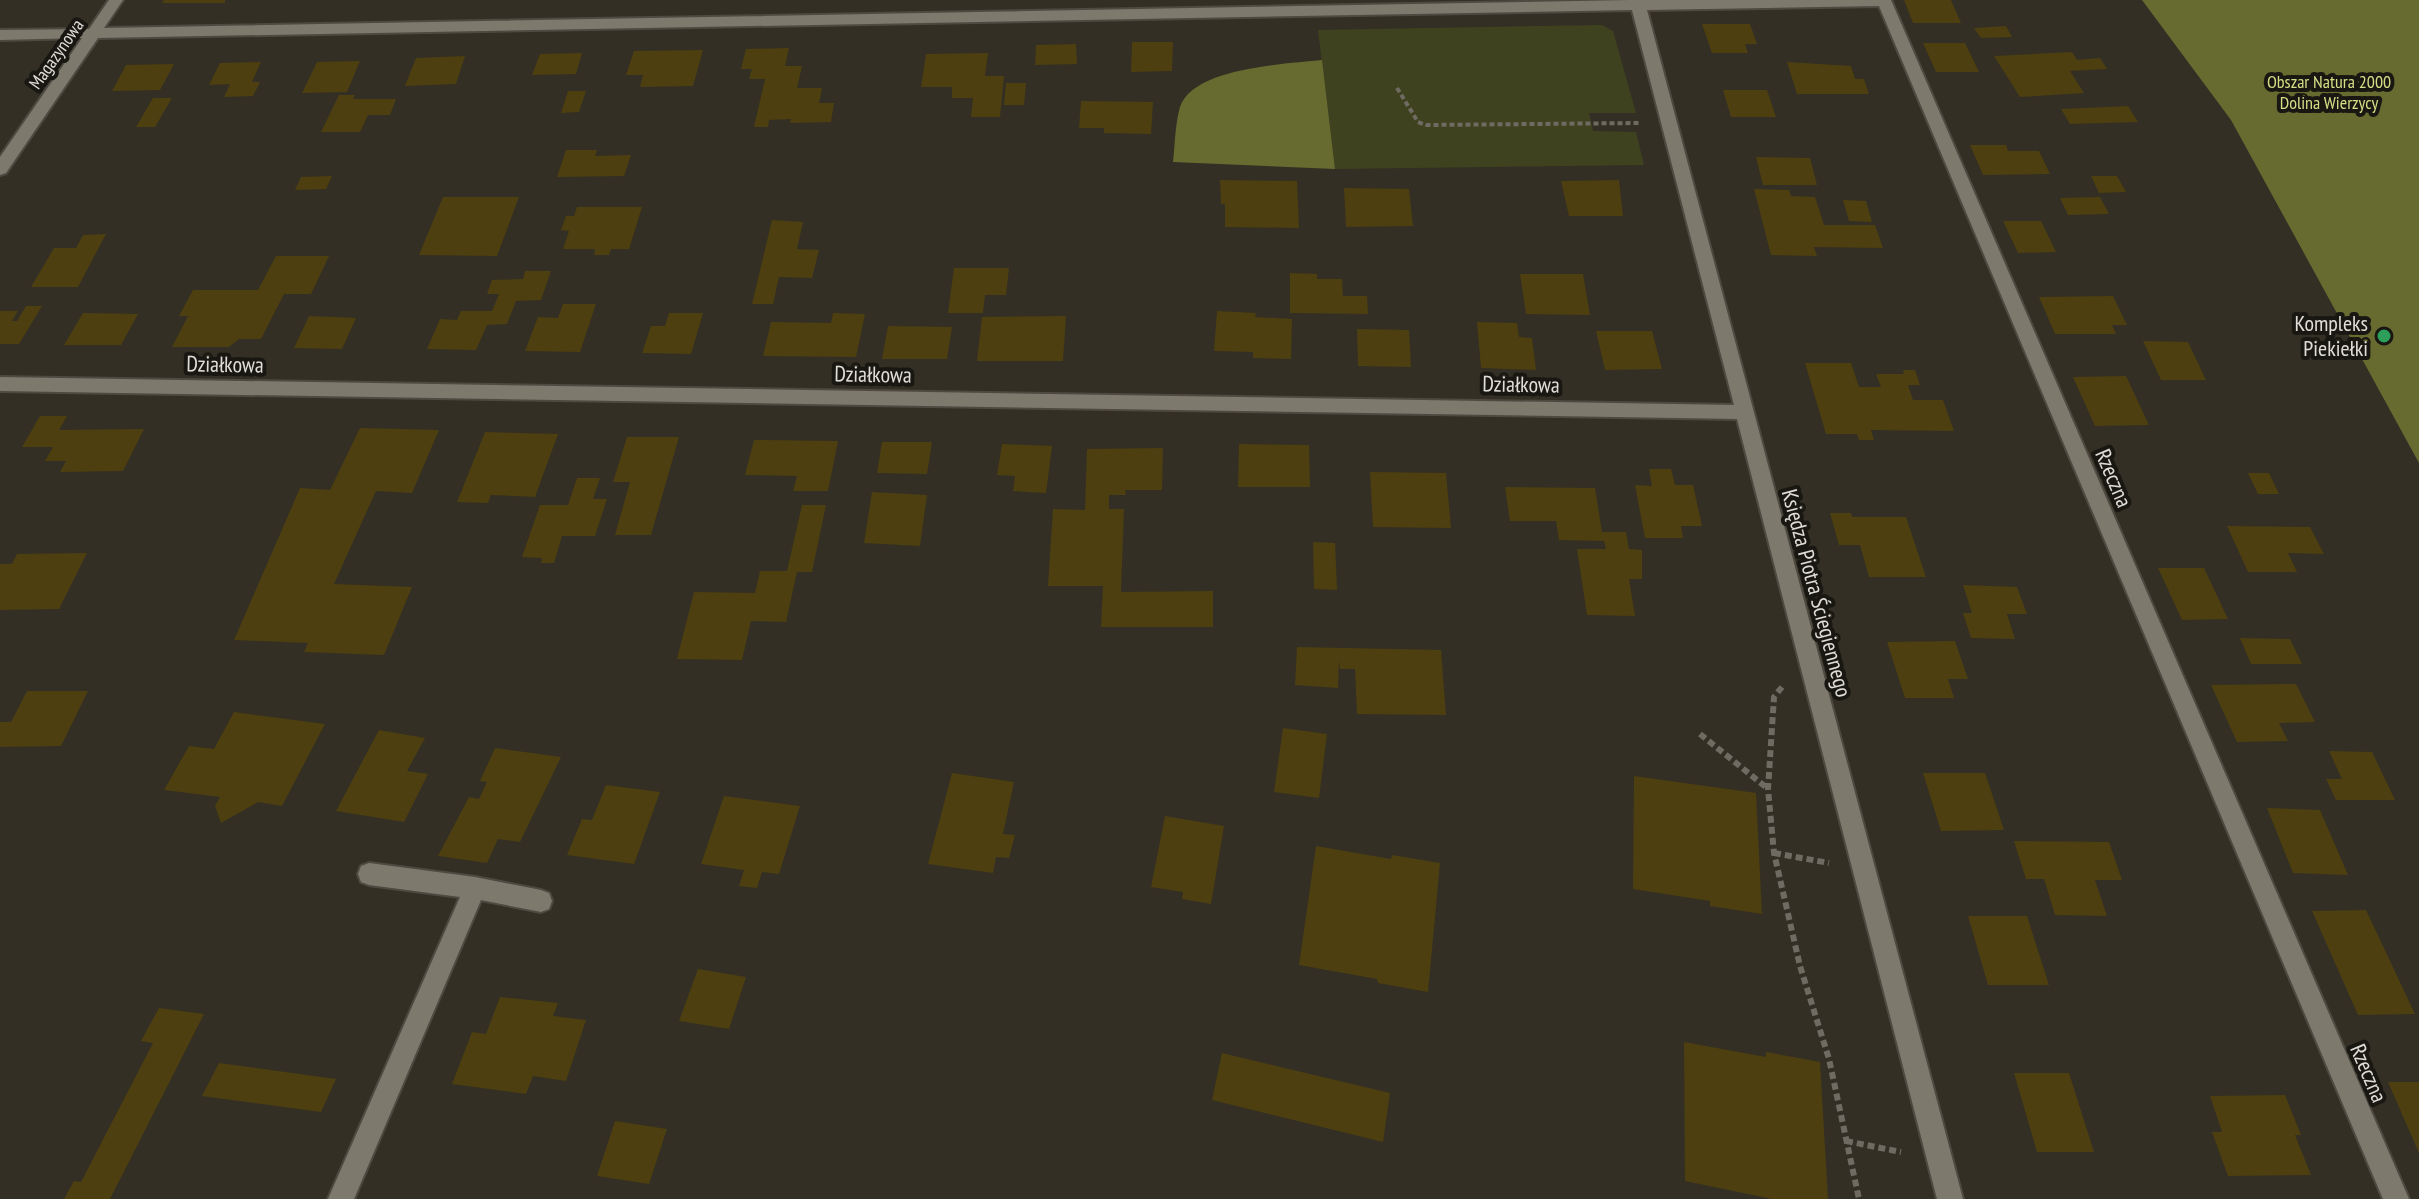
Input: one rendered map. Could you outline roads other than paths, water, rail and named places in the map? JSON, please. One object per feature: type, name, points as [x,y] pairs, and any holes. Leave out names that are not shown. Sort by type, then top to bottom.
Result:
[{"type":"street","name":"Magazynowa","points":[[0,169],[116,0]]},
{"type":"street","name":"Rzeczna","points":[[1637,3],[1884,1],[2396,1199]]},
{"type":"street","points":[[0,35],[1637,3]]},
{"type":"street","name":"Księdza Piotra Ściegiennego","points":[[1637,3],[1950,1199]]},
{"type":"street","name":"Działkowa","points":[[0,384],[1745,412]]},
{"type":"street","points":[[369,874],[475,888],[541,901]]},
{"type":"street","points":[[341,1199],[475,888]]},
{"type":"place","name":"Kompleks Piekiełki","points":[[2384,336]]},
{"type":"park label","name":"Obszar Natura 2000 Dolina Wierzycy","points":[[2329,91]]}]
